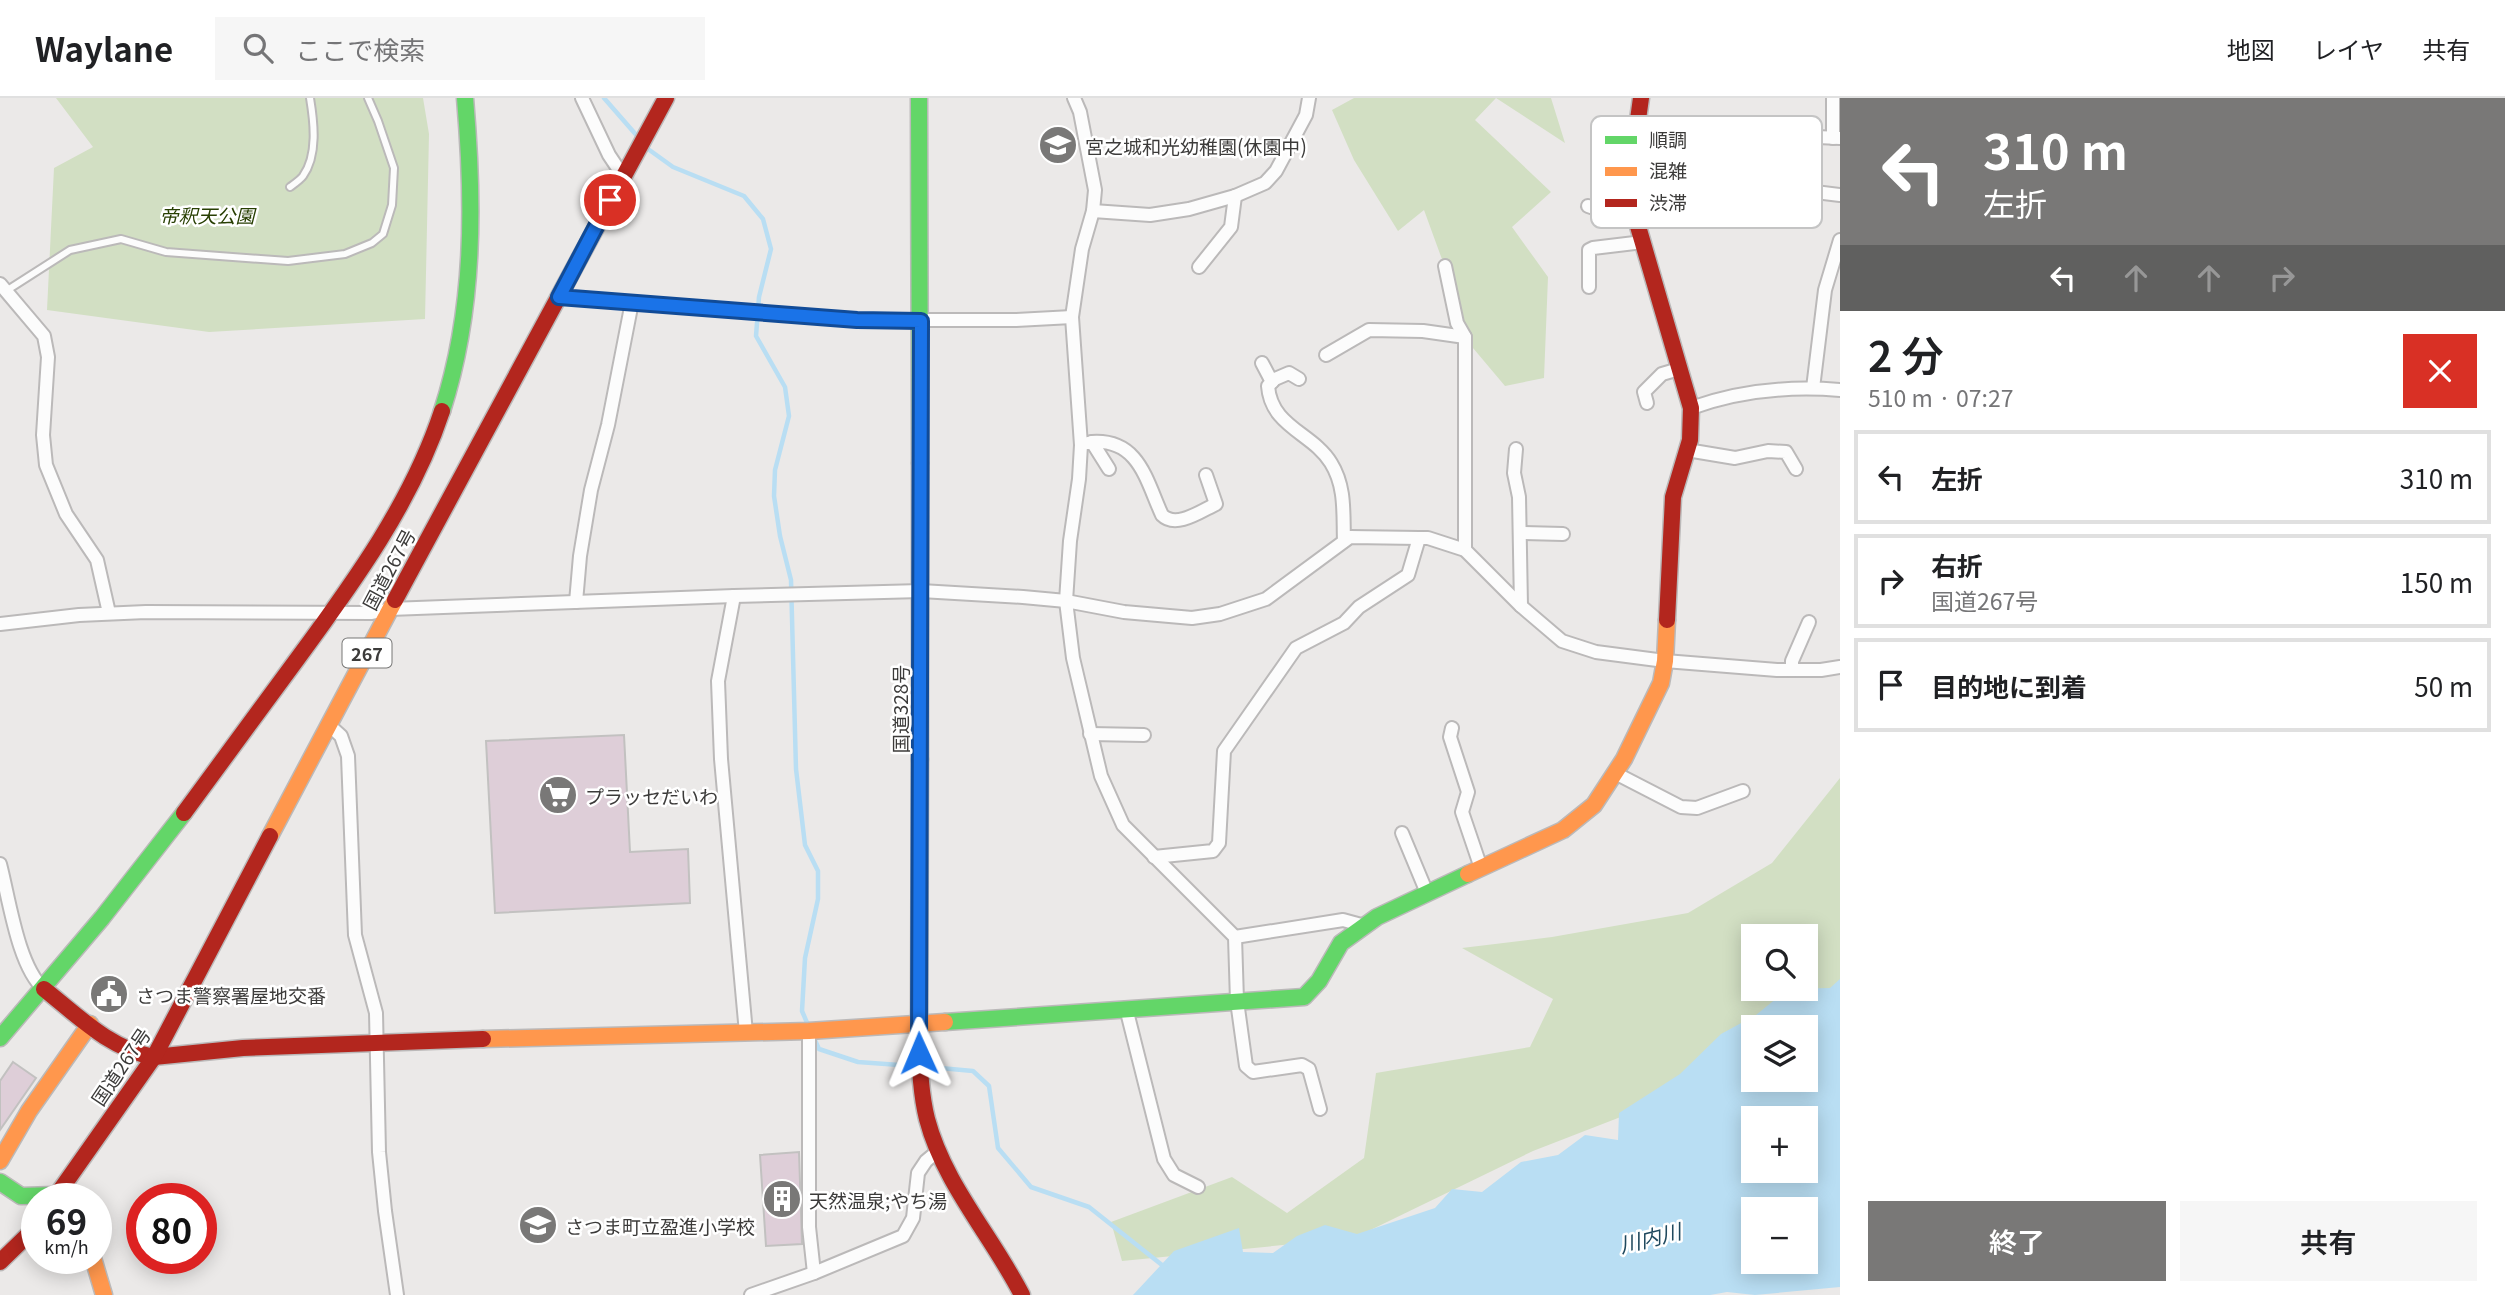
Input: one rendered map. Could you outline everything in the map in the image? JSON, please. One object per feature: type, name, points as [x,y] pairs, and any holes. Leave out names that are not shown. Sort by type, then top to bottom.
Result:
[{"type":"main road","points":[[0,1038],[44,989],[182,816],[331,614],[390,524],[410,486],[439,420],[460,342],[469,262],[470,220],[465,98]]},
{"type":"main road","name":"国道267号","points":[[68,1183],[154,1057],[390,609],[666,98]]},
{"type":"main road","name":"国道328号","points":[[919,98],[921,591],[918,1022],[923,1096],[938,1152],[1022,1295]]},
{"type":"main road","points":[[1639,116],[1641,98]]},
{"type":"main road","points":[[44,989],[121,1048],[143,1057],[243,1048],[378,1041],[809,1031],[1304,997],[1319,981],[1341,943],[1377,917],[1563,830],[1594,805],[1615,773],[1661,683],[1665,661],[1673,497],[1690,440],[1691,408],[1639,228]]},
{"type":"main road","points":[[0,1161],[29,1111],[90,1024]]},
{"type":"main road","points":[[0,1182],[21,1196]]},
{"type":"main road","points":[[0,1262],[21,1242]]},
{"type":"main road","points":[[98,1274],[104,1295]]},
{"type":"street","points":[[582,98],[609,155],[623,176]]},
{"type":"street","points":[[1074,98],[1080,112],[1095,190],[1093,211],[1082,249],[1072,317],[1086,443],[1070,541],[1066,601],[1071,648],[1090,734],[1101,776],[1123,825],[1235,937],[1237,1001],[1246,1066],[1254,1072],[1302,1065],[1309,1069],[1320,1109]]},
{"type":"street","points":[[1093,211],[1150,215],[1189,209],[1235,196],[1265,183],[1276,171],[1306,115],[1309,98]]},
{"type":"street","points":[[1833,98],[1837,138]]},
{"type":"street","points":[[1822,193],[1840,195]]},
{"type":"street","points":[[1199,267],[1231,227],[1235,196]]},
{"type":"street","points":[[1812,388],[1825,290],[1840,240]]},
{"type":"street","points":[[1589,287],[1588,250],[1593,247],[1643,242]]},
{"type":"street","points":[[1445,266],[1457,323],[1465,337],[1465,550]]},
{"type":"street","points":[[3,288],[44,336],[48,357],[43,435],[46,465],[66,514],[97,560],[109,613]]},
{"type":"street","points":[[559,297],[857,320],[1072,317]]},
{"type":"street","points":[[576,602],[580,556],[591,490],[608,425],[632,303]]},
{"type":"street","points":[[1326,355],[1369,330],[1423,331],[1465,337]]},
{"type":"street","points":[[1262,363],[1272,382]]},
{"type":"street","points":[[1647,402],[1644,392],[1662,374],[1679,369]]},
{"type":"street","points":[[1299,379],[1290,373],[1272,382],[1268,386],[1269,399],[1277,413],[1330,461],[1343,487],[1344,541]]},
{"type":"street","points":[[1691,408],[1711,401],[1774,390],[1840,390]]},
{"type":"street","points":[[1086,443],[1107,441],[1133,454],[1162,515],[1167,520],[1177,521],[1218,510],[1206,475]]},
{"type":"street","points":[[1086,443],[1109,469]]},
{"type":"street","points":[[1516,449],[1514,473],[1519,497],[1521,606]]},
{"type":"street","points":[[1687,450],[1735,458],[1768,451],[1786,452],[1796,470]]},
{"type":"street","points":[[1520,533],[1563,534]]},
{"type":"street","points":[[0,624],[146,611],[372,613],[390,609],[921,591],[1066,601],[1124,612],[1192,618],[1220,614],[1266,598],[1350,537],[1428,538],[1465,550],[1521,606],[1562,641],[1596,652],[1665,661],[1792,670],[1840,667]]},
{"type":"street","points":[[1154,857],[1213,851],[1219,843],[1224,751],[1296,648],[1344,623],[1359,607],[1408,575],[1419,538]]},
{"type":"street","points":[[734,596],[718,681],[721,759],[747,1033]]},
{"type":"street","points":[[1792,670],[1792,661],[1809,622]]},
{"type":"street","points":[[330,726],[341,736],[348,756],[355,935],[376,1013],[379,1152],[397,1295]]},
{"type":"street","points":[[1452,728],[1450,737],[1468,792],[1462,812],[1481,868]]},
{"type":"street","points":[[1090,734],[1144,735]]},
{"type":"street","points":[[1615,773],[1681,807],[1697,808],[1742,791]]},
{"type":"street","points":[[1402,832],[1427,893]]},
{"type":"street","points":[[0,866],[25,960],[36,982],[44,989]]},
{"type":"street","points":[[1235,937],[1343,920],[1365,926]]},
{"type":"street","points":[[1126,1008],[1164,1159],[1174,1175],[1198,1186]]},
{"type":"street","points":[[809,1031],[809,1227],[814,1273]]},
{"type":"street","points":[[751,1295],[814,1273],[903,1236],[914,1218],[918,1173],[926,1161],[938,1152]]},
{"type":"lane","points":[[290,187],[303,176],[310,158],[314,124],[310,98]]},
{"type":"lane","points":[[3,288],[70,250],[121,239],[166,252],[288,261],[345,254],[372,243],[383,234],[392,205],[394,168],[368,98]]},
{"type":"green space","name":"帝釈天公園","points":[[56,98],[423,98],[429,134],[425,319],[209,332],[47,310],[54,168],[93,147]]},
{"type":"green space","points":[[1354,98],[1496,98],[1475,120],[1551,192],[1512,227],[1548,277],[1544,378],[1505,386],[1457,329],[1447,273],[1424,210],[1398,231],[1354,160],[1332,110]]},
{"type":"green space","points":[[1496,98],[1551,98],[1565,143]]},
{"type":"green space","points":[[1840,778],[1840,1017],[1818,1023],[1818,1015],[1741,1015],[1741,1057],[1734,1073],[1533,1151],[1354,1238],[1122,1261],[1111,1222],[1232,1177],[1287,1213],[1364,1158],[1376,1073],[1530,1047],[1553,999],[1462,948],[1552,937],[1688,913],[1772,863]]},
{"type":"water","name":"川内川","points":[[1840,979],[1840,1287],[1755,1295],[1727,1292],[1710,1295],[1133,1295],[1174,1251],[1239,1228],[1243,1252],[1273,1253],[1297,1236],[1325,1225],[1357,1234],[1435,1208],[1452,1189],[1482,1192],[1521,1162],[1558,1155],[1585,1135],[1618,1140],[1619,1113],[1680,1074],[1721,1034],[1741,1023],[1741,1092],[1818,1092],[1818,1015],[1756,1015],[1773,1001],[1818,1001],[1818,988],[1830,988]]},
{"type":"building","name":"プラッセだいわ","points":[[624,735],[630,852],[688,849],[690,903],[495,913],[486,741]]},
{"type":"building","points":[[13,1062],[36,1078],[0,1130],[0,1081]]},
{"type":"building","name":"天然温泉;やち湯","points":[[799,1152],[802,1244],[766,1246],[760,1155]]},
{"type":"waterway","points":[[604,98],[638,137]]},
{"type":"waterway","points":[[648,149],[673,167],[744,196],[763,219],[771,249],[759,297],[756,336],[785,387],[789,416],[775,470],[774,496],[791,580],[796,769],[805,845],[818,871],[818,899],[805,958],[802,1011],[808,1025]]},
{"type":"waterway","points":[[813,1036],[819,1049],[858,1062],[913,1066]]},
{"type":"waterway","points":[[929,1067],[973,1071],[989,1086],[998,1148],[1031,1187],[1089,1207],[1167,1269]]},
{"type":"traffic: fast","points":[[442,411],[461,334],[469,256],[470,177],[465,98]]},
{"type":"traffic: fast","points":[[919,98],[920,463]]},
{"type":"traffic: fast","points":[[0,1038],[102,918],[184,813]]},
{"type":"traffic: fast","points":[[945,1022],[1304,997],[1319,981],[1341,943],[1377,917],[1468,874]]},
{"type":"traffic: fast","points":[[0,1182],[21,1196]]},
{"type":"traffic: slow","points":[[270,836],[395,600]]},
{"type":"traffic: slow","points":[[1468,874],[1563,830],[1594,805],[1624,759],[1661,683],[1667,620]]},
{"type":"traffic: slow","points":[[919,1033],[920,759]]},
{"type":"traffic: slow","points":[[483,1039],[809,1031],[945,1022]]},
{"type":"traffic: slow","points":[[0,1161],[29,1111],[90,1024]]},
{"type":"traffic: slow","points":[[98,1274],[104,1295]]},
{"type":"traffic: jam","points":[[395,600],[666,98]]},
{"type":"traffic: jam","points":[[1639,116],[1641,98]]},
{"type":"traffic: jam","points":[[1638,228],[1691,408],[1690,440],[1673,497],[1667,620]]},
{"type":"traffic: jam","points":[[184,813],[319,629],[380,540],[415,477],[442,411]]},
{"type":"traffic: jam","points":[[920,463],[920,759]]},
{"type":"traffic: jam","points":[[65,1183],[154,1057],[270,836]]},
{"type":"traffic: jam","points":[[44,989],[109,1039],[123,1047],[154,1057],[243,1048],[483,1039]]},
{"type":"traffic: jam","points":[[919,1033],[923,1098],[935,1143],[957,1188],[1022,1295]]},
{"type":"traffic: jam","points":[[0,1262],[21,1242]]},
{"type":"place","name":"宮之城和光幼稚園(休園中)","points":[[1058,145]]},
{"type":"place","name":"プラッセだいわ","points":[[558,795]]},
{"type":"place","name":"さつま警察署屋地交番","points":[[109,994]]},
{"type":"place","name":"天然温泉;やち湯","points":[[782,1199]]},
{"type":"place","name":"さつま町立盈進小学校","points":[[538,1225]]},
{"type":"route","points":[[610,200],[559,297],[857,320],[921,321],[919,1053]]}]
